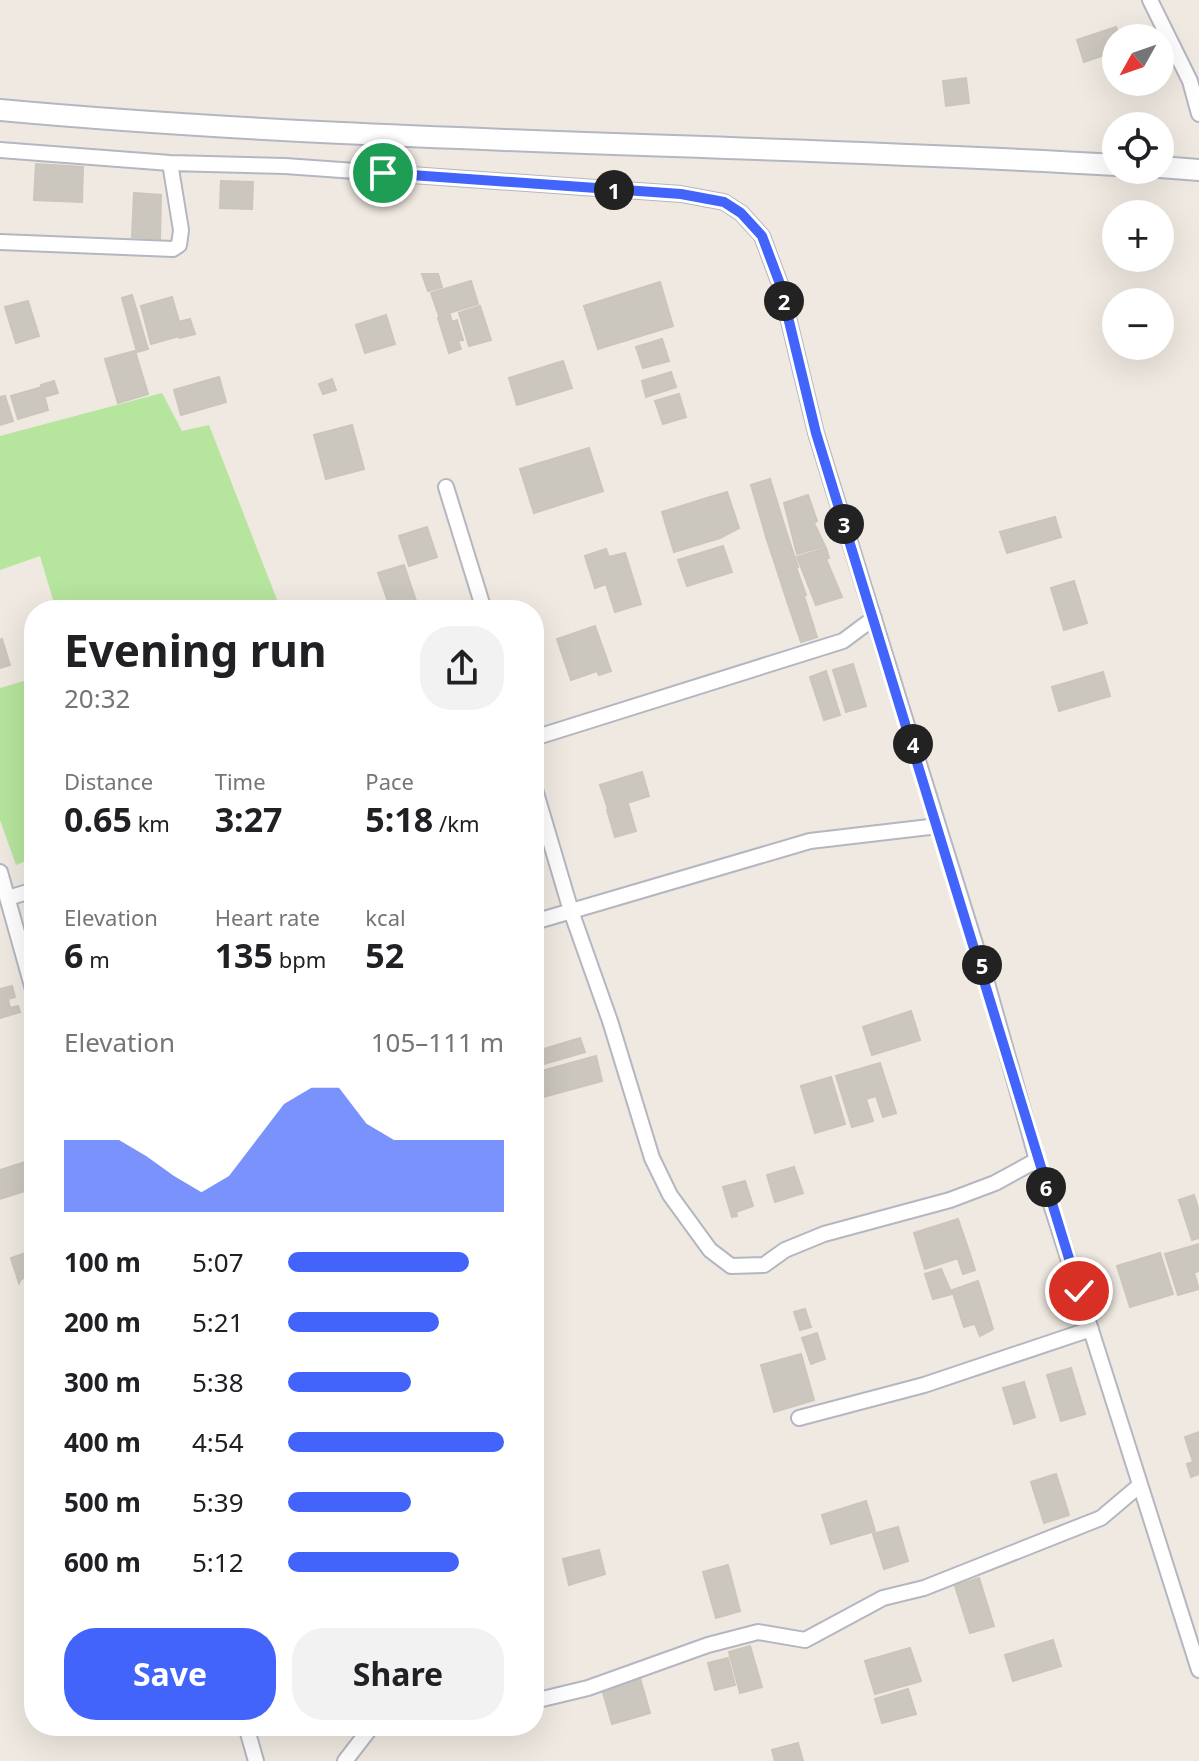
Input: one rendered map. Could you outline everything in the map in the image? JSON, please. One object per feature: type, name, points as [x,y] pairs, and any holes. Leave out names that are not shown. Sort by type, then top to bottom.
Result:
[{"type":"main road","points":[[0,110],[540,142],[1102,164]]},
{"type":"main road","points":[[1174,168],[1199,170]]},
{"type":"street","points":[[1150,0],[1190,81],[1199,114]]},
{"type":"street","points":[[0,150],[170,163],[285,166],[681,194],[724,202],[741,213],[762,236],[780,284],[816,433],[938,826],[1037,1160],[1199,1670]]},
{"type":"street","points":[[0,242],[173,249],[179,245],[181,230],[170,163]]},
{"type":"street","points":[[446,487],[481,600]]},
{"type":"street","points":[[544,735],[843,641],[874,618]]},
{"type":"street","points":[[544,820],[652,1158],[670,1195],[710,1250],[731,1266],[764,1265],[785,1250],[824,1234],[950,1200],[995,1183],[1037,1160]]},
{"type":"street","points":[[544,919],[810,841],[938,826]]},
{"type":"street","points":[[0,872],[24,956]]},
{"type":"street","points":[[8,898],[24,893]]},
{"type":"street","points":[[799,1418],[924,1385],[1091,1329]]},
{"type":"street","points":[[544,1699],[588,1688],[708,1645],[758,1632],[805,1640],[883,1598],[924,1588],[1101,1518],[1140,1485]]},
{"type":"street","points":[[249,1736],[256,1761]]},
{"type":"street","points":[[345,1761],[364,1736]]},
{"type":"green space","points":[[162,393],[182,431],[209,425],[277,600],[53,600],[40,556],[0,570],[0,436]]},
{"type":"green space","points":[[24,681],[24,862],[16,865],[0,820],[0,688]]},
{"type":"building","points":[[1102,32],[1102,56],[1084,62],[1077,40]]},
{"type":"building","points":[[966,78],[969,103],[946,106],[943,81]]},
{"type":"building","points":[[36,164],[83,167],[82,202],[34,200]]},
{"type":"building","points":[[221,181],[253,182],[252,209],[220,208]]},
{"type":"building","points":[[134,193],[161,195],[160,239],[132,237]]},
{"type":"building","points":[[422,274],[438,274],[442,287],[428,291]]},
{"type":"building","points":[[471,281],[478,304],[439,316],[431,293]]},
{"type":"building","points":[[660,282],[673,326],[598,349],[584,306]]},
{"type":"building","points":[[132,295],[148,349],[137,352],[122,298]]},
{"type":"building","points":[[172,297],[183,335],[151,344],[141,306]]},
{"type":"building","points":[[28,301],[39,336],[16,343],[5,307]]},
{"type":"building","points":[[480,306],[491,340],[469,346],[459,313]]},
{"type":"building","points":[[386,315],[395,344],[365,353],[356,325]]},
{"type":"building","points":[[450,315],[452,322],[457,320],[463,340],[458,341],[461,349],[449,353],[438,318]]},
{"type":"building","points":[[190,319],[195,334],[179,338],[183,335],[179,322]]},
{"type":"building","points":[[662,339],[669,361],[643,368],[636,347]]},
{"type":"building","points":[[135,351],[148,394],[118,403],[105,359]]},
{"type":"building","points":[[563,361],[572,388],[517,405],[509,378]]},
{"type":"building","points":[[671,372],[676,387],[646,397],[642,381]]},
{"type":"building","points":[[219,377],[226,402],[181,415],[174,390]]},
{"type":"building","points":[[332,379],[336,390],[323,394],[319,384]]},
{"type":"building","points":[[54,381],[58,393],[44,397],[41,385]]},
{"type":"building","points":[[42,387],[48,410],[18,419],[11,396]]},
{"type":"building","points":[[679,394],[686,417],[663,424],[655,401]]},
{"type":"building","points":[[5,396],[13,421],[0,425],[0,397]]},
{"type":"building","points":[[352,425],[364,469],[326,479],[314,435]]},
{"type":"building","points":[[589,448],[603,491],[534,513],[520,469]]},
{"type":"building","points":[[770,479],[787,534],[767,540],[751,485]]},
{"type":"building","points":[[727,492],[739,528],[720,538],[707,498]]},
{"type":"building","points":[[808,495],[817,521],[814,523],[825,546],[797,554],[784,503]]},
{"type":"building","points":[[707,498],[720,538],[674,552],[662,512]]},
{"type":"building","points":[[1055,517],[1061,537],[1007,553],[1000,532]]},
{"type":"building","points":[[427,527],[437,557],[409,566],[399,536]]},
{"type":"building","points":[[787,534],[798,567],[778,573],[767,540]]},
{"type":"building","points":[[723,546],[732,572],[687,586],[678,560]]},
{"type":"building","points":[[826,548],[829,558],[826,559],[842,597],[816,605],[797,557]]},
{"type":"building","points":[[606,549],[609,557],[625,553],[641,604],[615,612],[606,584],[595,588],[585,556]]},
{"type":"building","points":[[404,565],[416,600],[387,600],[378,573]]},
{"type":"building","points":[[796,567],[806,595],[787,601],[778,573]]},
{"type":"building","points":[[1074,581],[1087,623],[1064,630],[1051,588]]},
{"type":"building","points":[[804,596],[817,637],[801,642],[787,601]]},
{"type":"building","points":[[595,626],[611,671],[599,675],[597,671],[571,680],[557,639]]},
{"type":"building","points":[[0,640],[10,665],[0,668]]},
{"type":"building","points":[[853,664],[866,706],[846,712],[833,670]]},
{"type":"building","points":[[826,671],[840,715],[824,720],[810,677]]},
{"type":"building","points":[[1103,672],[1110,696],[1059,711],[1052,687]]},
{"type":"building","points":[[642,772],[649,796],[608,809],[600,785]]},
{"type":"building","points":[[628,804],[636,831],[615,837],[607,810]]},
{"type":"building","points":[[12,986],[15,997],[8,999],[10,1008],[18,1006],[20,1012],[0,1018],[0,989]]},
{"type":"building","points":[[911,1011],[920,1040],[872,1055],[863,1027]]},
{"type":"building","points":[[580,1038],[585,1052],[544,1064],[544,1049]]},
{"type":"building","points":[[596,1056],[602,1081],[544,1097],[544,1070]]},
{"type":"building","points":[[880,1063],[896,1113],[883,1117],[876,1096],[866,1099],[873,1121],[852,1127],[836,1076]]},
{"type":"building","points":[[831,1077],[845,1124],[815,1133],[801,1086]]},
{"type":"building","points":[[24,1162],[24,1191],[0,1199],[0,1170]]},
{"type":"building","points":[[794,1167],[803,1193],[775,1202],[767,1175]]},
{"type":"building","points":[[745,1181],[753,1206],[736,1212],[737,1216],[732,1217],[723,1187]]},
{"type":"building","points":[[1194,1195],[1199,1211],[1199,1238],[1192,1240],[1179,1200]]},
{"type":"building","points":[[958,1219],[970,1254],[925,1269],[914,1233]]},
{"type":"building","points":[[1199,1244],[1199,1271],[1173,1279],[1165,1254]]},
{"type":"building","points":[[24,1253],[24,1278],[19,1283],[11,1258]]},
{"type":"building","points":[[1160,1253],[1173,1294],[1130,1307],[1117,1266]]},
{"type":"building","points":[[970,1254],[975,1270],[963,1274],[958,1259]]},
{"type":"building","points":[[941,1269],[952,1294],[933,1299],[925,1274]]},
{"type":"building","points":[[1194,1273],[1199,1289],[1178,1295],[1173,1279]]},
{"type":"building","points":[[978,1281],[990,1319],[964,1327],[952,1290]]},
{"type":"building","points":[[805,1309],[811,1327],[800,1330],[794,1312]]},
{"type":"building","points":[[990,1319],[993,1329],[980,1336],[975,1324]]},
{"type":"building","points":[[817,1333],[825,1359],[811,1364],[802,1338]]},
{"type":"building","points":[[801,1354],[814,1400],[774,1412],[761,1365]]},
{"type":"building","points":[[1071,1368],[1085,1414],[1061,1421],[1047,1375]]},
{"type":"building","points":[[1024,1382],[1035,1417],[1014,1424],[1003,1388]]},
{"type":"building","points":[[1199,1432],[1199,1474],[1191,1477],[1187,1464],[1193,1462],[1185,1437]]},
{"type":"building","points":[[1056,1474],[1069,1515],[1044,1523],[1031,1482]]},
{"type":"building","points":[[866,1501],[875,1531],[831,1544],[822,1515]]},
{"type":"building","points":[[898,1527],[908,1561],[884,1569],[873,1534]]},
{"type":"building","points":[[599,1550],[605,1574],[569,1585],[563,1559]]},
{"type":"building","points":[[728,1565],[740,1611],[716,1618],[703,1572]]},
{"type":"building","points":[[979,1578],[994,1626],[970,1633],[955,1586]]},
{"type":"building","points":[[1053,1640],[1061,1666],[1013,1681],[1005,1655]]},
{"type":"building","points":[[750,1646],[762,1687],[740,1693],[729,1652]]},
{"type":"building","points":[[910,1648],[921,1681],[875,1694],[865,1661]]},
{"type":"building","points":[[728,1658],[735,1685],[715,1690],[708,1663]]},
{"type":"building","points":[[640,1678],[650,1713],[612,1724],[602,1689]]},
{"type":"building","points":[[908,1689],[916,1714],[882,1723],[875,1699]]},
{"type":"building","points":[[798,1743],[803,1761],[775,1761],[772,1750]]},
{"type":"route","points":[[383,173],[681,194],[724,202],[741,213],[762,236],[780,284],[822,454],[985,976],[1037,1160],[1079,1291]]}]
